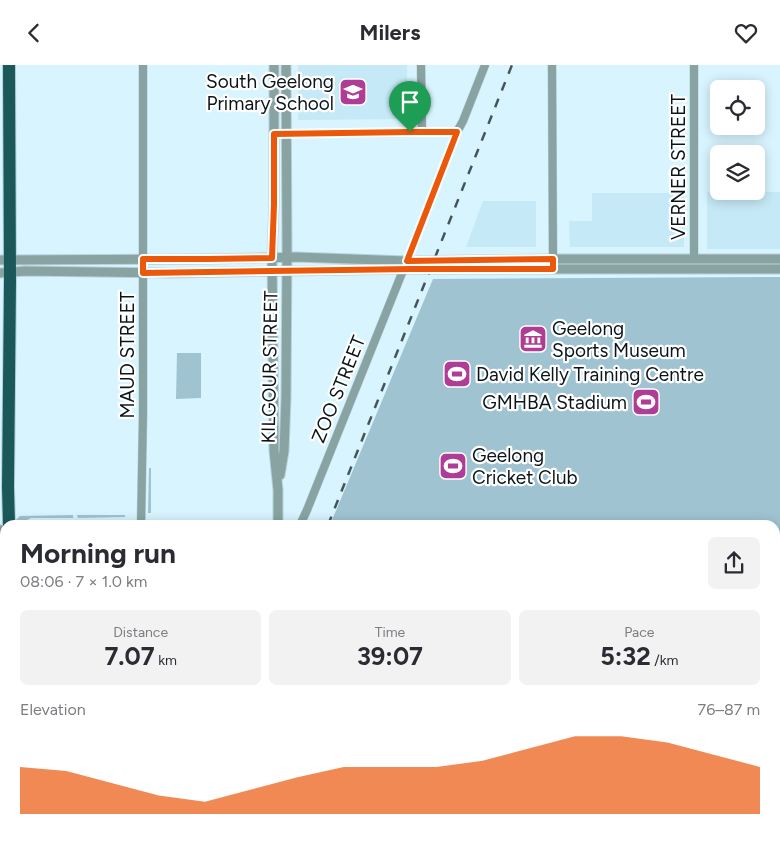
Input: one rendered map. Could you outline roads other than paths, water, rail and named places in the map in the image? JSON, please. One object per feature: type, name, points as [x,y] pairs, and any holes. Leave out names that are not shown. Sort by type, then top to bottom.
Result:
[{"type":"highway","points":[[9,65],[5,266],[9,520]]},
{"type":"street","name":"MAUD STREET","points":[[141,520],[143,65]]},
{"type":"street","name":"KILGOUR STREET","points":[[274,65],[272,258],[274,451],[278,490],[278,520]]},
{"type":"street","name":"KILGOUR STREET","points":[[278,490],[284,451],[286,398],[286,65]]},
{"type":"street","points":[[422,65],[422,132]]},
{"type":"street","name":"ZOO STREET","points":[[301,520],[310,503],[485,65]]},
{"type":"street","points":[[552,65],[553,269]]},
{"type":"street","name":"VERNER STREET","points":[[694,65],[694,269]]},
{"type":"street","points":[[274,134],[457,132]]},
{"type":"street","points":[[5,266],[143,259],[286,258],[407,261],[780,259]]},
{"type":"street","points":[[5,266],[143,273],[780,269]]},
{"type":"street","points":[[274,331],[285,332]]},
{"type":"street","points":[[274,397],[286,398]]},
{"type":"railway","points":[[330,520],[512,65]]},
{"type":"place","name":"South Geelong Primary School","points":[[353,92]]},
{"type":"place","name":"Geelong Sports Museum","points":[[533,339]]},
{"type":"place","name":"David Kelly Training Centre","points":[[457,374]]},
{"type":"place","name":"GMHBA Stadium","points":[[646,402]]},
{"type":"place","name":"Geelong Cricket Club","points":[[453,466]]}]
